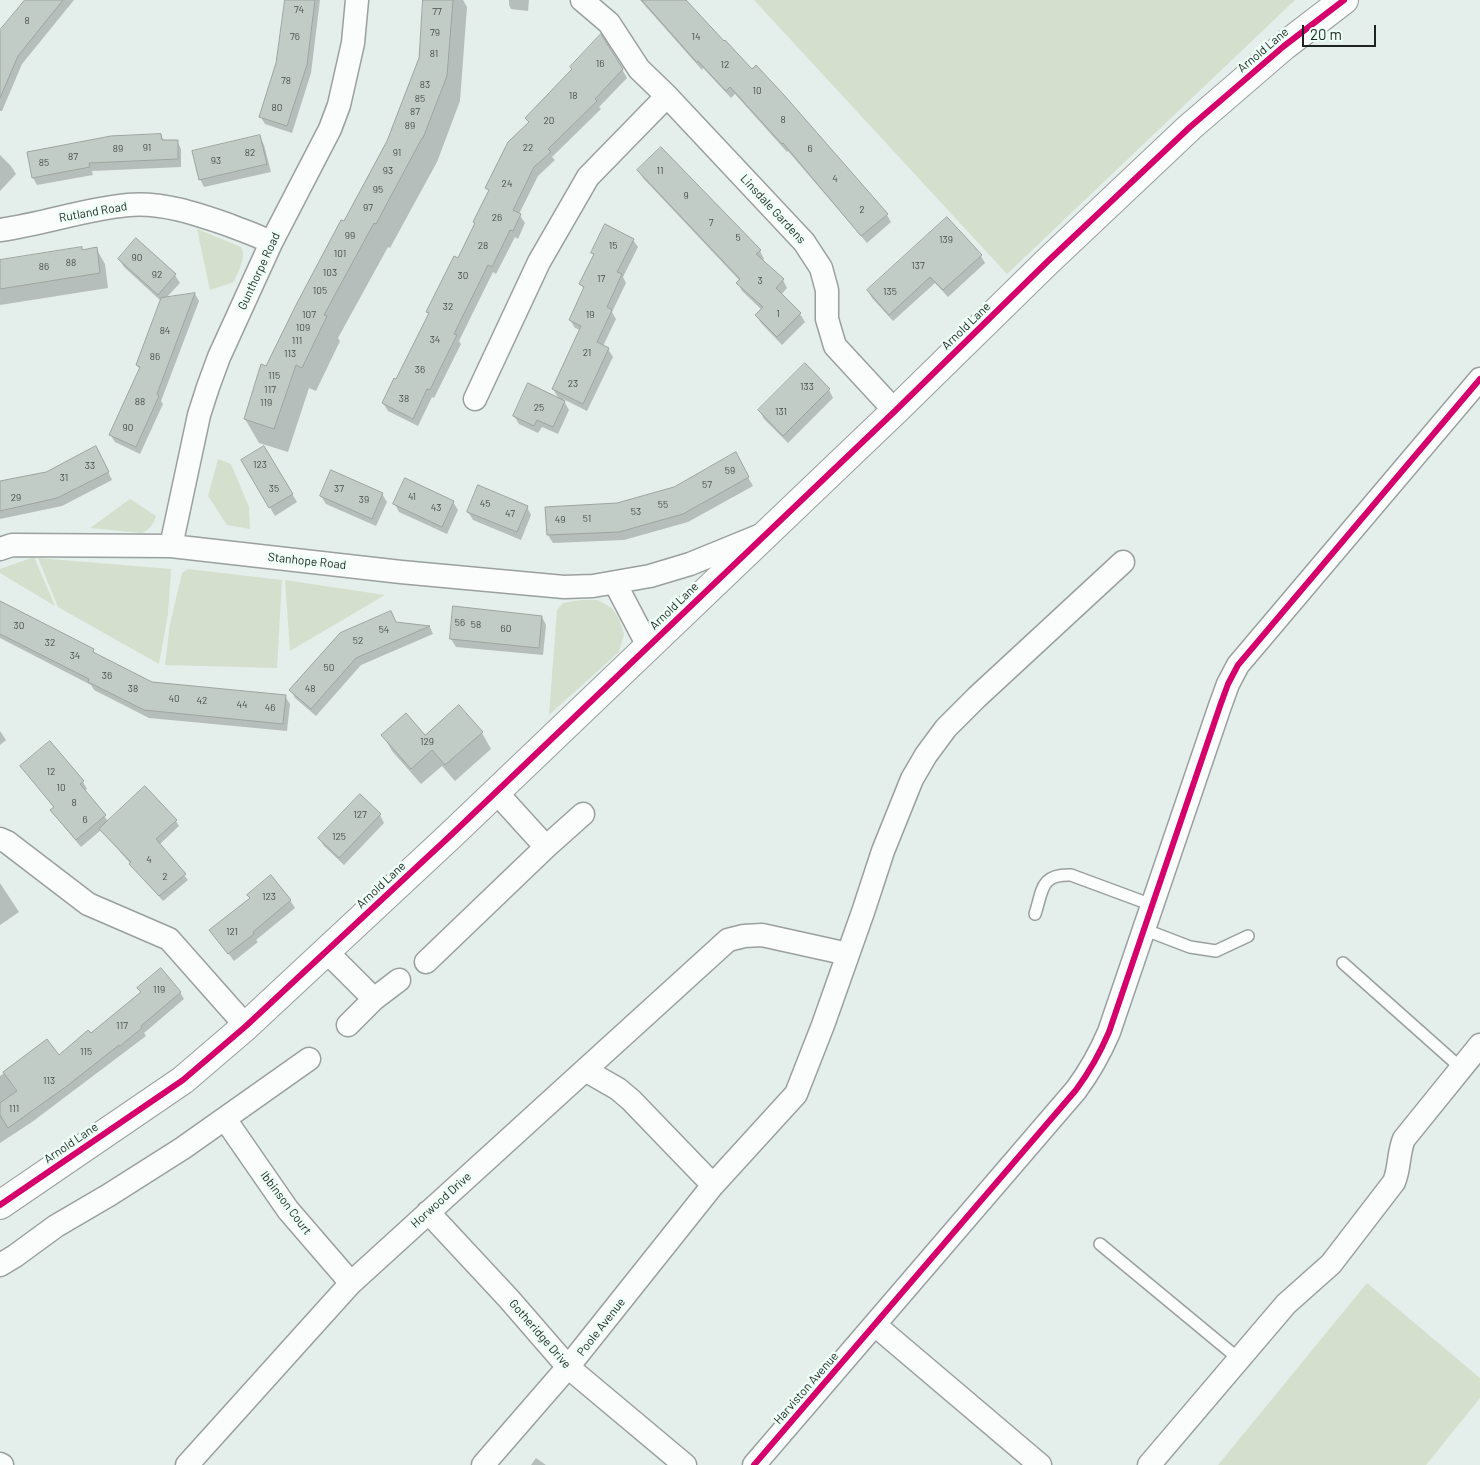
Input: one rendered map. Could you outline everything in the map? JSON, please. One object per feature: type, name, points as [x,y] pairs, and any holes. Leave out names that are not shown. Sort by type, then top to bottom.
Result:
[{"type":"street","name":"Gunthorpe Road","points":[[171,546],[199,415],[219,357],[271,243],[330,129],[338,105],[353,43],[357,0]]},
{"type":"street","name":"Linsdale Gardens","points":[[582,0],[609,23],[639,69],[667,96],[804,242],[821,268],[827,290],[827,319],[835,346],[895,411]]},
{"type":"street","name":"Arnold Lane","points":[[0,1205],[183,1080],[246,1026],[496,792],[1190,127],[1284,46],[1344,0]]},
{"type":"street","points":[[475,399],[539,262],[588,177],[667,96]]},
{"type":"street","name":"Rutland Road","points":[[0,230],[102,208],[130,205],[163,206],[202,216],[261,237],[271,243]]},
{"type":"street","name":"Harviston Avenue","points":[[754,1465],[1076,1090],[1090,1071],[1101,1052],[1109,1032],[1220,706],[1228,684],[1238,665],[1480,379]]},
{"type":"street","name":"Stanhope Road","points":[[0,549],[12,545],[171,546],[401,572],[564,587],[615,583],[650,576],[690,564],[767,532]]},
{"type":"street","name":"Poole Avenue","points":[[483,1465],[568,1367],[713,1185],[796,1094],[823,1025],[883,851],[912,779],[926,755],[946,728],[971,703],[1123,562]]},
{"type":"street","points":[[615,583],[648,646]]},
{"type":"street","points":[[496,792],[546,847]]},
{"type":"street","points":[[426,962],[583,814]]},
{"type":"street","points":[[0,839],[7,842],[88,904],[169,939],[246,1026]]},
{"type":"street","name":"Horwood Drive","points":[[186,1465],[351,1283],[728,940],[744,936],[762,935],[848,954]]},
{"type":"street","points":[[326,951],[374,999]]},
{"type":"street","points":[[348,1025],[374,999],[400,980]]},
{"type":"street","points":[[1149,1465],[1286,1304],[1331,1264],[1394,1182],[1399,1171],[1400,1147],[1404,1139],[1480,1045]]},
{"type":"street","points":[[0,1265],[16,1256],[56,1226],[109,1195],[225,1119],[309,1060]]},
{"type":"street","points":[[585,1070],[618,1089],[631,1100],[713,1185]]},
{"type":"street","name":"Ibbinson Court","points":[[225,1119],[288,1210],[351,1283]]},
{"type":"street","name":"Gotheridge Drive","points":[[428,1212],[509,1299],[568,1367],[685,1465]]},
{"type":"street","points":[[875,1325],[1040,1465]]},
{"type":"lane","points":[[1035,914],[1046,881],[1056,874],[1071,875],[1152,905]]},
{"type":"lane","points":[[1143,929],[1190,946],[1216,951],[1248,936]]},
{"type":"lane","points":[[1343,963],[1462,1068]]},
{"type":"lane","points":[[1100,1244],[1239,1359]]},
{"type":"green space","points":[[754,0],[1295,0],[1007,274]]},
{"type":"green space","points":[[197,229],[241,247],[243,251],[242,260],[234,282],[210,290]]},
{"type":"green space","points":[[218,459],[231,464],[249,507],[250,529],[227,525],[208,496]]},
{"type":"green space","points":[[130,499],[156,516],[147,530],[142,533],[90,528]]},
{"type":"green space","points":[[34,557],[55,606],[0,573],[0,569]]},
{"type":"green space","points":[[38,558],[171,569],[168,614],[159,664],[58,607]]},
{"type":"green space","points":[[188,569],[282,580],[277,668],[165,665],[170,624],[182,573]]},
{"type":"green space","points":[[285,580],[385,595],[290,651]]},
{"type":"green space","points":[[598,600],[612,608],[619,619],[624,634],[619,652],[549,715],[557,610],[563,603]]},
{"type":"green space","points":[[1367,1283],[1480,1378],[1480,1398],[1426,1465],[1218,1465]]},
{"type":"building","points":[[25,0],[63,0],[18,56],[0,98],[0,30]]},
{"type":"building","points":[[285,0],[315,0],[307,65],[287,126],[259,117],[276,63]]},
{"type":"building","points":[[423,0],[453,0],[447,76],[423,138],[324,315],[327,316],[302,368],[296,365],[274,429],[244,419],[261,364],[266,366],[341,220],[344,221],[387,141],[419,58]]},
{"type":"building","points":[[642,0],[686,0],[752,69],[756,65],[888,214],[861,236],[783,143],[730,87],[726,91],[697,62]]},
{"type":"building","points":[[601,34],[623,69],[595,99],[597,101],[548,149],[551,152],[534,167],[513,210],[521,214],[513,231],[510,230],[492,267],[488,265],[454,334],[457,335],[430,390],[427,389],[413,419],[382,403],[429,313],[426,312],[454,256],[458,258],[475,223],[473,222],[489,190],[485,188],[508,142],[529,122],[525,118],[572,69],[570,67]]},
{"type":"building","points":[[161,134],[162,140],[178,140],[178,159],[89,163],[90,167],[32,178],[27,152],[111,136]]},
{"type":"building","points":[[260,135],[267,164],[199,180],[192,151]]},
{"type":"building","points":[[661,147],[761,250],[756,254],[784,279],[776,288],[801,313],[777,337],[755,315],[763,307],[736,283],[740,279],[637,170]]},
{"type":"building","points":[[947,217],[982,255],[943,290],[930,277],[889,315],[867,290]]},
{"type":"building","points":[[605,224],[634,239],[617,272],[622,274],[607,307],[612,310],[597,342],[609,348],[583,404],[552,389],[581,326],[569,320],[584,287],[579,284],[594,254],[591,253]]},
{"type":"building","points":[[136,238],[176,274],[158,295],[118,259]]},
{"type":"building","points":[[82,247],[82,250],[97,247],[100,273],[0,289],[0,260]]},
{"type":"building","points":[[195,293],[157,394],[159,396],[136,447],[109,435],[140,367],[136,365],[161,298]]},
{"type":"building","points":[[805,363],[830,389],[783,436],[758,410]]},
{"type":"building","points":[[528,383],[565,401],[553,427],[537,420],[534,426],[513,416]]},
{"type":"building","points":[[96,446],[109,472],[57,498],[0,511],[0,481],[46,472]]},
{"type":"building","points":[[264,446],[293,494],[269,508],[241,460]]},
{"type":"building","points":[[736,452],[749,477],[683,514],[619,532],[547,535],[545,507],[617,503],[674,487]]},
{"type":"building","points":[[331,470],[383,493],[372,519],[320,496]]},
{"type":"building","points":[[405,478],[454,501],[442,527],[393,504]]},
{"type":"building","points":[[478,485],[528,506],[517,532],[467,512]]},
{"type":"building","points":[[0,601],[94,649],[93,652],[152,682],[286,695],[283,724],[144,710],[88,682],[89,679],[0,634]]},
{"type":"building","points":[[453,606],[542,616],[539,648],[450,639]]},
{"type":"building","points":[[391,611],[396,622],[430,626],[356,658],[311,709],[289,690],[340,633]]},
{"type":"building","points":[[459,705],[483,732],[445,765],[432,750],[411,769],[381,735],[406,713],[425,735]]},
{"type":"building","points":[[50,741],[84,781],[80,784],[106,815],[76,840],[50,810],[54,807],[20,766]]},
{"type":"building","points":[[145,786],[177,820],[156,839],[186,874],[159,896],[129,864],[131,862],[99,829]]},
{"type":"building","points":[[360,794],[381,814],[339,858],[318,838]]},
{"type":"building","points":[[271,875],[291,900],[253,932],[254,934],[228,954],[209,930],[250,898],[247,895]]},
{"type":"building","points":[[161,968],[181,992],[120,1046],[8,1128],[0,1115],[0,1103],[17,1091],[3,1072],[47,1039],[59,1055],[88,1030],[91,1033],[141,992],[137,988]]},
{"type":"cycle path","points":[[0,1205],[183,1080],[246,1026],[450,836],[1190,127],[1284,46],[1344,0]]},
{"type":"cycle path","points":[[754,1465],[1086,1076],[1109,1032],[1220,706],[1228,684],[1238,665],[1480,379]]}]
